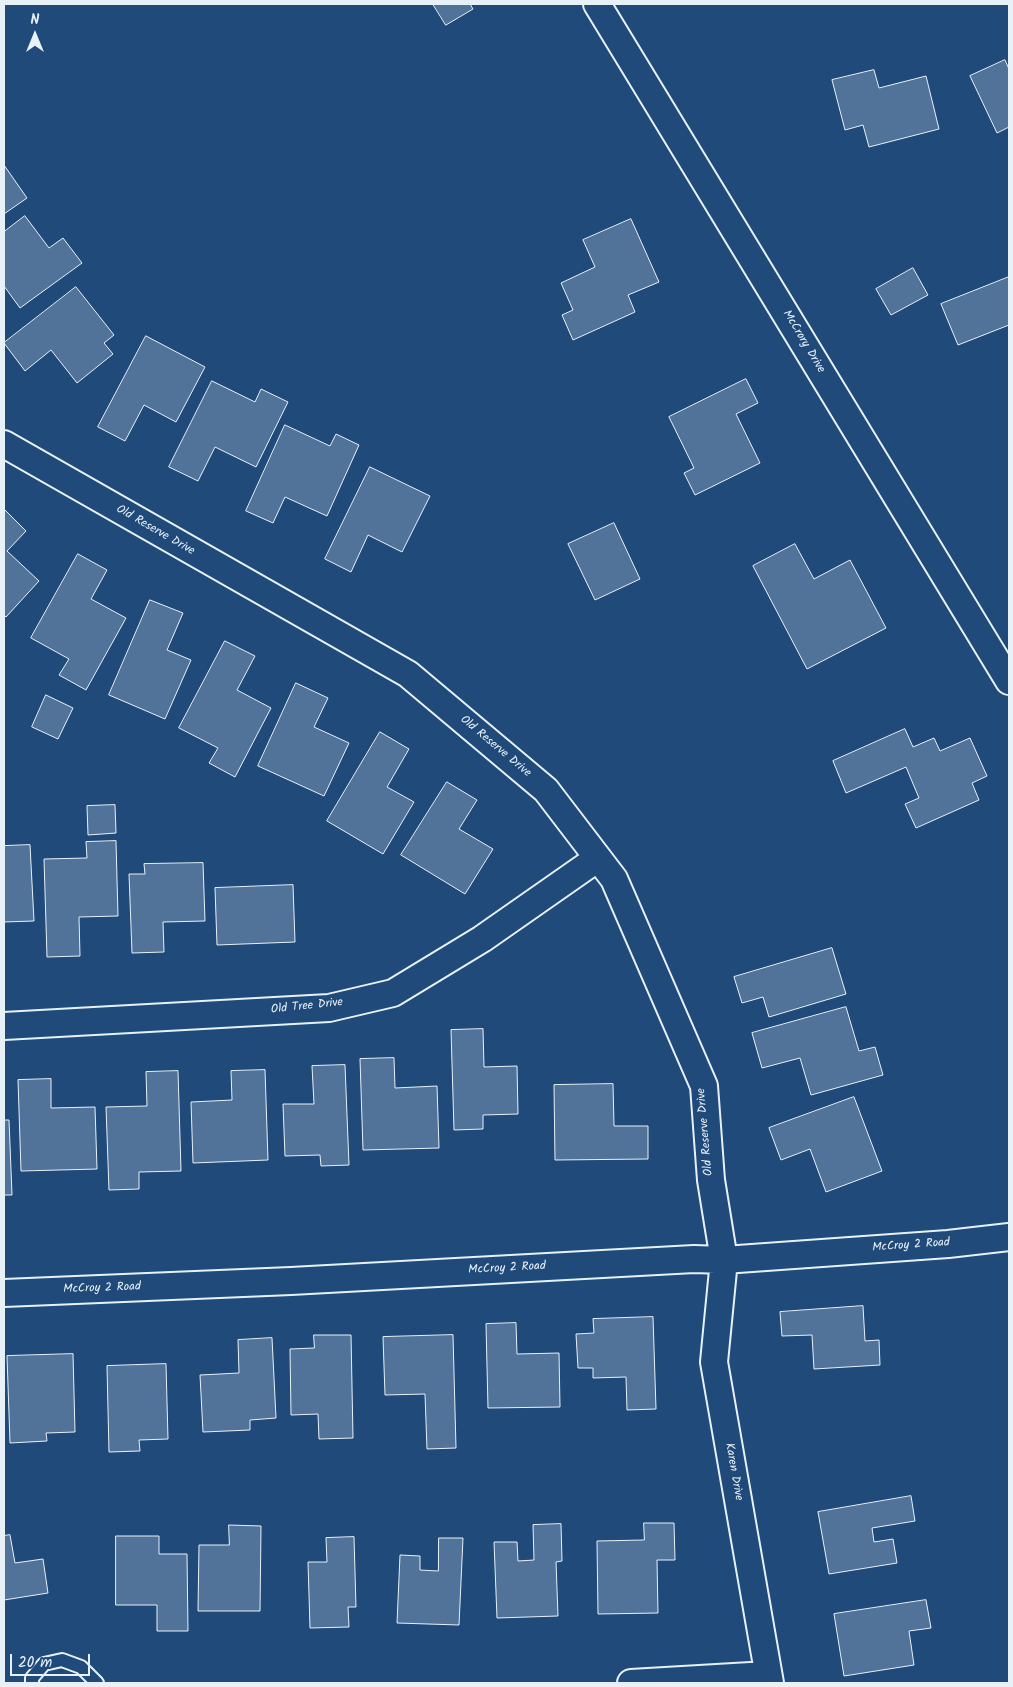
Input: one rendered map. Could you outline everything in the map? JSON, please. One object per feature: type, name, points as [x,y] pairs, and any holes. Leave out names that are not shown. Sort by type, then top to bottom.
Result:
[{"type":"street","name":"McCrory Drive","points":[[597,4],[1009,681]]},
{"type":"street","name":"Old Reserve Drive","points":[[4,444],[408,674],[546,790],[614,879],[704,1086],[710,1180],[724,1260]]},
{"type":"street","name":"Old Tree Drive","points":[[4,1026],[329,1008],[393,993],[482,939],[598,858]]},
{"type":"street","name":"McCroy 2 Road","points":[[4,1293],[291,1281],[694,1259],[724,1260],[948,1244],[1009,1237]]},
{"type":"street","name":"Karen Drive","points":[[724,1260],[714,1362],[769,1679]]},
{"type":"street","points":[[631,1683],[769,1679]]},
{"type":"lane","points":[[32,1683],[32,1678],[44,1664],[62,1660],[81,1667],[97,1683]]},
{"type":"building","points":[[433,4],[470,4],[473,9],[446,25]]},
{"type":"building","points":[[1005,60],[1009,69],[1009,127],[997,133],[970,76]]},
{"type":"building","points":[[874,70],[879,88],[926,76],[939,129],[869,147],[863,125],[845,130],[832,80]]},
{"type":"building","points":[[4,165],[27,198],[4,214]]},
{"type":"building","points":[[25,216],[49,248],[63,238],[82,263],[20,308],[4,286],[4,232]]},
{"type":"building","points":[[631,219],[659,282],[628,295],[635,312],[573,340],[562,315],[573,310],[561,283],[595,267],[583,240]]},
{"type":"building","points":[[913,268],[928,295],[891,315],[876,289]]},
{"type":"building","points":[[1009,277],[1009,325],[958,345],[941,304]]},
{"type":"building","points":[[76,287],[114,335],[104,343],[113,354],[77,383],[51,350],[25,371],[4,343]]},
{"type":"building","points":[[146,336],[205,367],[176,422],[144,405],[125,441],[98,427]]},
{"type":"building","points":[[746,379],[758,403],[736,414],[760,463],[695,495],[684,473],[694,468],[669,417]]},
{"type":"building","points":[[212,381],[255,402],[261,389],[288,402],[256,467],[215,447],[198,481],[169,467]]},
{"type":"building","points":[[285,425],[330,446],[336,434],[359,445],[327,516],[285,497],[273,523],[246,511]]},
{"type":"building","points":[[370,467],[430,496],[402,552],[368,535],[351,572],[325,559]]},
{"type":"building","points":[[4,509],[26,531],[7,551],[39,581],[6,617],[4,615]]},
{"type":"building","points":[[614,523],[640,579],[595,600],[568,544]]},
{"type":"building","points":[[795,544],[814,579],[850,560],[886,628],[807,669],[753,566]]},
{"type":"building","points":[[78,554],[107,570],[91,599],[126,618],[86,690],[59,675],[69,659],[31,638]]},
{"type":"building","points":[[150,600],[183,613],[167,650],[191,660],[165,719],[109,695]]},
{"type":"building","points":[[225,641],[255,656],[237,690],[271,708],[235,777],[209,763],[218,748],[179,728]]},
{"type":"building","points":[[296,683],[328,698],[314,727],[349,743],[324,796],[258,766]]},
{"type":"building","points":[[46,695],[73,708],[58,739],[32,727]]},
{"type":"building","points":[[905,729],[913,747],[934,738],[940,751],[970,738],[987,776],[972,783],[979,800],[916,828],[905,804],[919,798],[906,767],[846,793],[833,761]]},
{"type":"building","points":[[380,732],[409,749],[387,787],[414,802],[383,854],[327,821]]},
{"type":"building","points":[[447,782],[477,800],[459,829],[493,849],[465,894],[401,855]]},
{"type":"building","points":[[115,805],[116,833],[88,835],[87,806]]},
{"type":"building","points":[[116,841],[118,916],[79,917],[80,956],[47,957],[44,859],[87,858],[86,842]]},
{"type":"building","points":[[30,845],[34,921],[4,922],[4,846]]},
{"type":"building","points":[[203,863],[205,921],[163,922],[164,952],[132,953],[129,874],[145,874],[144,864]]},
{"type":"building","points":[[293,885],[295,942],[217,945],[215,888]]},
{"type":"building","points":[[832,948],[846,994],[769,1017],[763,997],[742,1003],[734,977]]},
{"type":"building","points":[[846,1007],[859,1051],[875,1047],[883,1075],[811,1095],[800,1058],[762,1068],[752,1033]]},
{"type":"building","points":[[483,1029],[484,1067],[517,1066],[518,1114],[483,1115],[483,1129],[454,1130],[451,1030]]},
{"type":"building","points":[[394,1058],[395,1088],[437,1086],[439,1148],[363,1150],[360,1059]]},
{"type":"building","points":[[345,1065],[349,1165],[321,1166],[320,1155],[285,1156],[283,1104],[314,1104],[312,1066]]},
{"type":"building","points":[[265,1070],[268,1160],[193,1163],[191,1102],[232,1100],[231,1071]]},
{"type":"building","points":[[178,1071],[181,1171],[139,1172],[139,1189],[109,1190],[106,1107],[147,1106],[146,1072]]},
{"type":"building","points":[[51,1079],[51,1108],[95,1107],[97,1169],[21,1171],[18,1080]]},
{"type":"building","points":[[613,1084],[614,1126],[648,1126],[648,1159],[555,1160],[554,1085]]},
{"type":"building","points":[[854,1097],[882,1171],[826,1192],[810,1149],[781,1160],[769,1128]]},
{"type":"building","points":[[4,1120],[9,1120],[12,1195],[4,1195]]},
{"type":"building","points":[[863,1306],[865,1341],[879,1340],[880,1365],[814,1369],[812,1335],[782,1336],[780,1312]]},
{"type":"building","points":[[653,1317],[656,1409],[627,1410],[626,1377],[593,1378],[593,1368],[578,1368],[576,1334],[594,1333],[593,1319]]},
{"type":"building","points":[[516,1323],[517,1354],[559,1353],[560,1407],[488,1408],[486,1324]]},
{"type":"building","points":[[314,1335],[351,1335],[353,1438],[319,1439],[318,1414],[291,1415],[290,1349],[314,1348]]},
{"type":"building","points":[[453,1335],[456,1448],[427,1449],[425,1394],[385,1395],[383,1337]]},
{"type":"building","points":[[272,1338],[276,1418],[250,1420],[250,1430],[203,1432],[200,1375],[239,1373],[238,1340]]},
{"type":"building","points":[[73,1354],[75,1432],[46,1433],[47,1441],[10,1443],[7,1356]]},
{"type":"building","points":[[166,1364],[168,1439],[139,1440],[140,1451],[109,1452],[107,1366]]},
{"type":"building","points":[[911,1496],[915,1521],[872,1528],[874,1542],[893,1539],[897,1563],[829,1574],[818,1512]]},
{"type":"building","points":[[644,1523],[674,1523],[675,1560],[657,1560],[658,1613],[598,1614],[597,1541],[644,1540]]},
{"type":"building","points":[[561,1524],[562,1561],[556,1562],[558,1616],[497,1618],[494,1542],[517,1542],[518,1561],[534,1560],[533,1525]]},
{"type":"building","points":[[229,1525],[261,1526],[260,1611],[198,1611],[199,1545],[229,1545]]},
{"type":"building","points":[[10,1535],[15,1563],[43,1559],[48,1593],[4,1600],[4,1536]]},
{"type":"building","points":[[116,1536],[159,1536],[159,1554],[187,1554],[188,1631],[157,1631],[157,1605],[116,1605]]},
{"type":"building","points":[[354,1537],[356,1607],[348,1607],[349,1627],[310,1628],[308,1562],[327,1562],[326,1538]]},
{"type":"building","points":[[439,1538],[463,1538],[459,1625],[397,1623],[400,1555],[420,1556],[420,1570],[438,1571]]},
{"type":"building","points":[[926,1600],[931,1628],[909,1631],[914,1665],[844,1676],[834,1614]]}]
